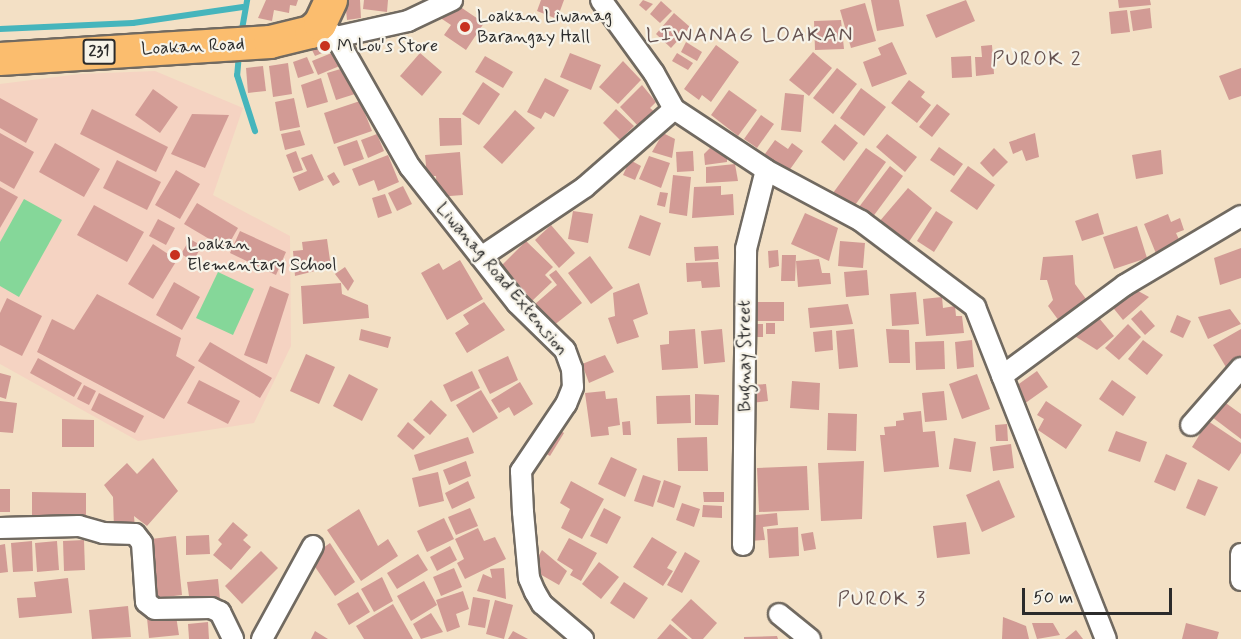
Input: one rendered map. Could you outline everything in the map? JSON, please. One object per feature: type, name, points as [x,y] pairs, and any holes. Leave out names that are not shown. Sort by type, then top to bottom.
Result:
[{"type":"main road","name":"Loakan Road","points":[[0,59],[270,42],[311,32],[329,20]]},
{"type":"street","points":[[329,20],[408,21],[452,0]]},
{"type":"street","points":[[601,0],[654,73],[674,109],[766,170],[861,221],[965,297],[975,307],[1106,639]]},
{"type":"street","name":"Liwanag Road Extension","points":[[329,20],[410,167],[517,303],[565,350],[572,369],[573,387],[566,404],[521,471],[522,512],[529,578],[535,592],[542,604],[583,639]]},
{"type":"street","points":[[481,257],[585,188],[674,109]]},
{"type":"street","name":"Bugnay Street","points":[[743,545],[746,249],[766,170]]},
{"type":"street","points":[[1002,376],[1125,285],[1241,216]]},
{"type":"street","points":[[1191,425],[1241,368]]},
{"type":"street","points":[[0,528],[79,526],[103,533],[135,534],[142,543],[146,602],[155,609],[211,608],[220,612],[233,639]]},
{"type":"street","points":[[262,639],[313,546]]},
{"type":"street","points":[[1241,554],[1241,580]]},
{"type":"street","points":[[779,614],[810,639]]},
{"type":"shaded area","name":"Loakan Elementary School","points":[[155,71],[243,108],[213,195],[290,236],[291,346],[254,423],[138,441],[0,364],[0,84],[80,74]]},
{"type":"green space","points":[[24,199],[62,220],[19,297],[0,286],[0,242]]},
{"type":"green space","points":[[218,272],[254,289],[233,335],[196,318]]},
{"type":"building","points":[[266,0],[298,0],[296,6],[290,5],[289,13],[274,10],[272,21],[258,18]]},
{"type":"building","points":[[345,0],[360,0],[361,18],[347,20]]},
{"type":"building","points":[[364,0],[388,0],[387,12],[363,9]]},
{"type":"building","points":[[541,0],[564,0],[557,19],[537,11]]},
{"type":"building","points":[[643,0],[653,4],[646,11],[639,5]]},
{"type":"building","points":[[871,0],[899,0],[904,26],[877,31]]},
{"type":"building","points":[[966,0],[975,21],[936,38],[926,15]]},
{"type":"building","points":[[1118,0],[1150,0],[1151,5],[1119,8]]},
{"type":"building","points":[[661,1],[672,11],[660,23],[650,14]]},
{"type":"building","points":[[865,3],[876,41],[851,48],[840,10]]},
{"type":"building","points":[[448,4],[456,10],[459,6],[484,23],[466,50],[444,35],[451,25],[439,17]]},
{"type":"building","points":[[1150,8],[1152,28],[1133,31],[1130,11]]},
{"type":"building","points":[[1127,10],[1130,32],[1111,34],[1109,12]]},
{"type":"building","points":[[674,13],[690,27],[671,48],[656,34]]},
{"type":"building","points":[[841,20],[844,49],[815,50],[814,21]]},
{"type":"building","points":[[328,40],[332,49],[315,56],[311,48]]},
{"type":"building","points":[[686,42],[702,52],[697,61],[681,52]]},
{"type":"building","points":[[892,42],[907,74],[872,87],[863,62],[881,55],[878,48]]},
{"type":"building","points":[[716,45],[739,62],[711,102],[702,95],[699,100],[684,89]]},
{"type":"building","points":[[992,45],[994,74],[976,76],[975,57],[982,57],[981,46]]},
{"type":"building","points":[[334,52],[342,65],[318,75],[312,61]]},
{"type":"building","points":[[813,52],[832,68],[809,96],[789,80]]},
{"type":"building","points":[[420,53],[442,72],[422,96],[400,76]]},
{"type":"building","points":[[570,53],[601,65],[591,90],[560,77]]},
{"type":"building","points":[[677,53],[693,63],[688,70],[672,61]]},
{"type":"building","points":[[485,56],[513,72],[503,88],[475,72]]},
{"type":"building","points":[[971,56],[972,77],[952,78],[951,57]]},
{"type":"building","points":[[307,57],[314,73],[298,78],[293,62]]},
{"type":"building","points":[[623,61],[641,80],[618,104],[599,87]]},
{"type":"building","points":[[288,63],[292,94],[273,97],[269,66]]},
{"type":"building","points":[[263,66],[266,91],[248,93],[246,68]]},
{"type":"building","points":[[344,68],[355,94],[336,100],[327,73]]},
{"type":"building","points":[[837,68],[857,84],[833,114],[813,98]]},
{"type":"building","points":[[1241,68],[1241,96],[1229,100],[1219,76]]},
{"type":"building","points":[[321,78],[328,102],[307,108],[301,85]]},
{"type":"building","points":[[545,78],[569,90],[554,117],[545,112],[541,119],[527,112]]},
{"type":"building","points":[[909,80],[925,92],[921,97],[931,105],[917,123],[891,103]]},
{"type":"building","points":[[483,82],[500,94],[479,125],[462,114]]},
{"type":"building","points":[[642,85],[656,102],[650,108],[656,113],[640,128],[620,107]]},
{"type":"building","points":[[861,88],[886,107],[864,136],[840,118]]},
{"type":"building","points":[[153,89],[178,107],[160,133],[135,115]]},
{"type":"building","points":[[729,90],[757,110],[738,136],[711,115]]},
{"type":"building","points":[[785,93],[804,95],[801,132],[781,130]]},
{"type":"building","points":[[0,98],[38,119],[26,143],[0,128]]},
{"type":"building","points":[[294,98],[300,127],[280,131],[275,102]]},
{"type":"building","points":[[360,101],[372,131],[334,144],[324,113]]},
{"type":"building","points":[[937,104],[950,114],[932,137],[919,127]]},
{"type":"building","points":[[92,109],[168,147],[156,172],[80,134]]},
{"type":"building","points":[[616,109],[634,126],[620,140],[603,123]]},
{"type":"building","points":[[515,110],[535,128],[502,164],[483,147]]},
{"type":"building","points":[[192,114],[229,115],[205,168],[171,154]]},
{"type":"building","points":[[761,115],[774,124],[757,148],[744,139]]},
{"type":"building","points":[[439,118],[461,118],[462,145],[440,146]]},
{"type":"building","points":[[835,124],[858,143],[844,161],[821,142]]},
{"type":"building","points":[[300,130],[305,145],[285,150],[281,134]]},
{"type":"building","points":[[0,133],[34,152],[14,189],[0,181]]},
{"type":"building","points":[[663,133],[675,139],[672,158],[652,152]]},
{"type":"building","points":[[1035,133],[1039,157],[1026,161],[1022,150],[1013,154],[1009,142]]},
{"type":"building","points":[[377,134],[384,151],[368,158],[361,140]]},
{"type":"building","points":[[887,134],[917,157],[905,172],[876,147]]},
{"type":"building","points":[[357,140],[364,159],[344,166],[337,147]]},
{"type":"building","points":[[775,140],[788,149],[792,143],[803,151],[786,175],[762,158]]},
{"type":"building","points":[[55,143],[100,169],[84,197],[39,172]]},
{"type":"building","points":[[939,147],[963,164],[954,176],[930,160]]},
{"type":"building","points":[[710,148],[727,158],[727,162],[705,165],[704,154]]},
{"type":"building","points":[[866,148],[886,162],[853,208],[833,193]]},
{"type":"building","points":[[994,148],[1008,162],[993,177],[980,163]]},
{"type":"building","points":[[1161,150],[1163,174],[1136,179],[1132,155]]},
{"type":"building","points":[[296,151],[303,170],[293,173],[286,155]]},
{"type":"building","points":[[693,151],[694,171],[677,172],[676,152]]},
{"type":"building","points":[[460,152],[463,195],[437,197],[436,176],[427,176],[425,155]]},
{"type":"building","points":[[312,154],[324,180],[299,191],[293,177],[307,171],[301,158]]},
{"type":"building","points":[[388,155],[399,182],[378,191],[374,180],[359,186],[352,169]]},
{"type":"building","points":[[649,156],[670,163],[661,188],[639,179]]},
{"type":"building","points":[[117,160],[161,182],[147,210],[103,188]]},
{"type":"building","points":[[630,160],[641,166],[635,180],[623,175]]},
{"type":"building","points":[[735,164],[738,181],[706,183],[706,167]]},
{"type":"building","points":[[890,166],[903,176],[872,218],[859,207]]},
{"type":"building","points":[[968,166],[995,185],[977,210],[950,191]]},
{"type":"building","points":[[176,170],[200,184],[180,219],[155,205]]},
{"type":"building","points":[[334,172],[340,182],[333,186],[327,176]]},
{"type":"building","points":[[673,175],[691,177],[687,216],[669,213]]},
{"type":"building","points":[[403,186],[412,204],[397,211],[388,193]]},
{"type":"building","points":[[721,186],[721,195],[733,194],[734,215],[692,218],[694,187]]},
{"type":"building","points":[[0,187],[18,197],[0,228]]},
{"type":"building","points":[[908,188],[932,208],[906,246],[879,222]]},
{"type":"building","points":[[660,192],[668,193],[665,207],[657,205]]},
{"type":"building","points":[[385,194],[392,213],[378,218],[372,198]]},
{"type":"building","points":[[197,203],[238,228],[226,249],[184,224]]},
{"type":"building","points":[[94,205],[144,232],[127,262],[77,235]]},
{"type":"building","points":[[573,211],[593,214],[588,243],[568,239]]},
{"type":"building","points":[[936,211],[953,222],[934,252],[917,241]]},
{"type":"building","points":[[805,213],[838,228],[829,261],[791,244]]},
{"type":"building","points":[[1098,213],[1104,234],[1082,241],[1075,221]]},
{"type":"building","points":[[1168,214],[1171,222],[1180,218],[1184,230],[1176,233],[1182,246],[1157,256],[1144,224]]},
{"type":"building","points":[[640,215],[661,223],[650,256],[628,248]]},
{"type":"building","points":[[158,219],[175,228],[166,245],[149,236]]},
{"type":"building","points":[[551,225],[575,253],[559,268],[535,240]]},
{"type":"building","points":[[1137,226],[1147,258],[1114,269],[1103,237]]},
{"type":"building","points":[[240,231],[286,252],[276,275],[230,253]]},
{"type":"building","points":[[190,239],[202,246],[193,261],[181,254]]},
{"type":"building","points":[[327,239],[331,267],[295,276],[293,251],[303,250],[302,242]]},
{"type":"building","points":[[526,241],[553,267],[545,275],[552,282],[532,301],[499,268]]},
{"type":"building","points":[[840,241],[865,243],[863,268],[838,266]]},
{"type":"building","points":[[153,244],[177,260],[153,299],[128,284]]},
{"type":"building","points":[[718,246],[719,259],[695,261],[694,247]]},
{"type":"building","points":[[1241,248],[1241,278],[1220,285],[1214,258]]},
{"type":"building","points":[[778,250],[779,266],[769,268],[768,251]]},
{"type":"building","points":[[782,255],[796,255],[795,281],[781,281]]},
{"type":"building","points":[[1073,255],[1075,284],[1089,303],[1062,325],[1048,306],[1053,300],[1047,280],[1040,280],[1043,257]]},
{"type":"building","points":[[590,256],[613,288],[591,304],[568,273]]},
{"type":"building","points":[[819,259],[822,273],[830,273],[831,284],[798,287],[796,261]]},
{"type":"building","points":[[460,260],[483,299],[447,320],[421,273],[439,263],[443,270]]},
{"type":"building","points":[[718,262],[720,287],[702,288],[701,281],[687,282],[686,263]]},
{"type":"building","points":[[345,267],[354,281],[348,291],[335,274]]},
{"type":"building","points":[[556,270],[582,303],[553,326],[535,304],[557,285],[549,275]]},
{"type":"building","points":[[867,270],[869,295],[846,297],[844,272]]},
{"type":"building","points":[[174,282],[200,297],[182,330],[156,315]]},
{"type":"building","points":[[341,283],[342,294],[368,305],[369,318],[303,324],[301,286]]},
{"type":"building","points":[[639,283],[648,314],[633,320],[639,337],[617,344],[608,318],[615,316],[613,293]]},
{"type":"building","points":[[270,286],[289,294],[267,364],[244,355]]},
{"type":"building","points":[[1131,287],[1149,297],[1123,320],[1110,304]]},
{"type":"building","points":[[916,292],[919,324],[892,326],[890,294]]},
{"type":"building","points":[[97,294],[181,338],[176,356],[195,367],[164,419],[37,352],[52,319],[74,330]]},
{"type":"building","points":[[942,297],[943,308],[955,306],[956,316],[962,316],[964,333],[926,336],[923,299]]},
{"type":"building","points":[[7,298],[42,316],[22,356],[0,345],[0,313]]},
{"type":"building","points":[[484,302],[505,330],[467,353],[455,333],[469,324],[463,315]]},
{"type":"building","points":[[753,302],[784,302],[784,321],[753,321]]},
{"type":"building","points":[[848,304],[853,324],[810,328],[808,308]]},
{"type":"building","points":[[1230,309],[1241,324],[1208,339],[1198,317]]},
{"type":"building","points":[[1141,310],[1155,326],[1145,335],[1131,319]]},
{"type":"building","points":[[1177,315],[1191,321],[1183,338],[1170,332]]},
{"type":"building","points":[[1099,318],[1114,336],[1097,350],[1073,335]]},
{"type":"building","points":[[766,323],[775,323],[775,334],[766,334]]},
{"type":"building","points":[[754,324],[763,324],[763,337],[753,337]]},
{"type":"building","points":[[1128,324],[1141,337],[1119,360],[1105,348]]},
{"type":"building","points":[[361,329],[391,337],[388,348],[359,340]]},
{"type":"building","points":[[695,329],[698,368],[662,370],[660,345],[669,344],[669,331]]},
{"type":"building","points":[[722,329],[725,362],[704,364],[701,331]]},
{"type":"building","points":[[854,329],[858,367],[839,369],[836,331]]},
{"type":"building","points":[[886,329],[909,330],[910,363],[889,363]]},
{"type":"building","points":[[1241,329],[1241,361],[1227,369],[1213,345]]},
{"type":"building","points":[[832,330],[833,350],[815,352],[813,332]]},
{"type":"building","points":[[972,340],[974,367],[957,369],[955,342]]},
{"type":"building","points":[[1143,340],[1163,355],[1147,375],[1128,359]]},
{"type":"building","points":[[944,341],[945,369],[916,370],[915,342]]},
{"type":"building","points":[[210,342],[272,378],[260,398],[198,361]]},
{"type":"building","points":[[306,354],[335,367],[319,404],[290,391]]},
{"type":"building","points":[[605,355],[614,372],[589,383],[582,364]]},
{"type":"building","points":[[508,356],[518,380],[490,394],[478,370]]},
{"type":"building","points":[[38,358],[82,383],[74,397],[30,373]]},
{"type":"building","points":[[472,371],[480,388],[451,402],[443,385]]},
{"type":"building","points":[[1037,371],[1048,387],[1024,404],[1013,388]]},
{"type":"building","points":[[0,373],[11,376],[6,399],[0,397]]},
{"type":"building","points":[[349,374],[378,389],[362,421],[333,406]]},
{"type":"building","points":[[977,374],[990,409],[962,419],[949,384]]},
{"type":"building","points":[[199,380],[240,401],[228,424],[187,403]]},
{"type":"building","points":[[1112,380],[1136,397],[1123,416],[1099,399]]},
{"type":"building","points":[[792,381],[820,383],[819,410],[790,408]]},
{"type":"building","points":[[520,382],[533,404],[514,416],[509,407],[499,413],[491,400]]},
{"type":"building","points":[[766,384],[768,401],[751,403],[750,385]]},
{"type":"building","points":[[84,385],[96,391],[89,405],[77,399]]},
{"type":"building","points":[[481,390],[498,418],[473,433],[456,405]]},
{"type":"building","points":[[605,391],[606,399],[617,398],[620,425],[608,427],[609,435],[591,437],[585,393]]},
{"type":"building","points":[[944,391],[947,420],[925,422],[922,393]]},
{"type":"building","points":[[99,393],[144,416],[135,433],[91,410]]},
{"type":"building","points":[[695,394],[719,395],[718,425],[695,425]]},
{"type":"building","points":[[690,395],[691,423],[657,424],[656,396]]},
{"type":"building","points":[[431,400],[447,415],[430,435],[413,420]]},
{"type":"building","points":[[0,401],[17,403],[13,433],[0,432]]},
{"type":"building","points":[[1046,401],[1082,425],[1066,449],[1038,430],[1044,419],[1037,415]]},
{"type":"building","points":[[1223,401],[1241,414],[1241,439],[1212,417]]},
{"type":"building","points":[[921,411],[923,432],[935,431],[939,467],[884,472],[880,435],[885,435],[884,427],[896,426],[896,421],[904,420],[903,413]]},
{"type":"building","points":[[828,413],[857,414],[856,451],[827,450]]},
{"type":"building","points":[[62,419],[94,420],[94,447],[62,447]]},
{"type":"building","points":[[630,421],[631,435],[623,435],[622,422]]},
{"type":"building","points":[[1208,421],[1241,443],[1241,453],[1229,471],[1192,447]]},
{"type":"building","points":[[408,422],[425,437],[413,450],[397,436]]},
{"type":"building","points":[[1007,424],[1008,441],[996,441],[995,425]]},
{"type":"building","points":[[551,425],[564,433],[550,456],[538,449]]},
{"type":"building","points":[[1116,431],[1147,442],[1140,462],[1108,451]]},
{"type":"building","points":[[468,437],[474,453],[419,471],[414,455]]},
{"type":"building","points":[[707,437],[708,471],[678,471],[677,438]]},
{"type":"building","points":[[954,438],[976,442],[971,472],[949,469]]},
{"type":"building","points":[[1011,444],[1014,468],[993,471],[990,447]]},
{"type":"building","points":[[1166,454],[1187,463],[1175,491],[1154,482]]},
{"type":"building","points":[[611,457],[637,469],[625,497],[598,484]]},
{"type":"building","points":[[153,458],[178,491],[147,526],[134,516],[135,528],[114,528],[113,497],[104,485],[127,463],[137,474]]},
{"type":"building","points":[[466,461],[471,476],[449,485],[443,470]]},
{"type":"building","points":[[864,461],[862,519],[821,521],[818,463]]},
{"type":"building","points":[[807,466],[809,510],[759,512],[757,468]]},
{"type":"building","points":[[438,472],[444,501],[419,507],[412,478]]},
{"type":"building","points":[[643,475],[661,481],[653,507],[634,501]]},
{"type":"building","points":[[1198,479],[1218,487],[1205,516],[1186,508]]},
{"type":"building","points":[[664,480],[681,486],[674,508],[657,502]]},
{"type":"building","points":[[999,480],[1015,517],[982,532],[966,495]]},
{"type":"building","points":[[468,481],[475,498],[452,509],[445,493]]},
{"type":"building","points":[[571,481],[604,499],[582,539],[561,528],[570,509],[560,503]]},
{"type":"building","points":[[0,489],[10,489],[10,512],[0,512]]},
{"type":"building","points":[[32,492],[86,493],[86,518],[32,518]]},
{"type":"building","points":[[703,492],[724,492],[724,502],[704,502]]},
{"type":"building","points":[[682,503],[700,509],[694,527],[676,520]]},
{"type":"building","points":[[703,505],[722,506],[722,518],[702,517]]},
{"type":"building","points":[[470,508],[478,526],[456,535],[448,517]]},
{"type":"building","points":[[604,508],[621,517],[607,544],[590,536]]},
{"type":"building","points":[[359,509],[378,546],[388,539],[398,556],[361,581],[327,530]]},
{"type":"building","points":[[777,513],[778,525],[763,527],[765,540],[749,541],[746,516]]},
{"type":"building","points":[[444,518],[454,539],[427,552],[417,531]]},
{"type":"building","points":[[233,522],[248,535],[243,540],[251,547],[231,570],[213,555],[222,544],[218,540]]},
{"type":"building","points":[[966,522],[970,554],[937,558],[933,526]]},
{"type":"building","points":[[798,527],[799,556],[769,558],[767,529]]},
{"type":"building","points":[[478,528],[484,541],[495,537],[506,559],[465,579],[457,563],[464,559],[455,539]]},
{"type":"building","points":[[813,532],[816,549],[804,551],[801,534]]},
{"type":"building","points":[[209,535],[210,554],[186,555],[186,536]]},
{"type":"building","points":[[176,536],[182,595],[157,598],[151,539]]},
{"type":"building","points":[[652,537],[677,552],[667,568],[673,571],[663,586],[633,567]]},
{"type":"building","points":[[569,538],[597,553],[581,581],[570,575],[573,570],[557,560]]},
{"type":"building","points":[[84,540],[85,570],[64,571],[63,541]]},
{"type":"building","points":[[32,541],[33,571],[13,572],[11,543]]},
{"type":"building","points":[[57,541],[59,570],[37,572],[35,543]]},
{"type":"building","points":[[330,543],[355,582],[335,596],[309,558]]},
{"type":"building","points":[[5,544],[8,572],[0,573],[0,545]]},
{"type":"building","points":[[450,546],[457,560],[437,571],[430,557]]},
{"type":"building","points":[[542,550],[567,571],[559,585],[531,569]]},
{"type":"building","points":[[261,551],[278,568],[242,604],[225,586]]},
{"type":"building","points":[[685,552],[700,561],[682,593],[667,585]]},
{"type":"building","points":[[418,554],[428,570],[397,589],[387,573]]},
{"type":"building","points":[[599,562],[619,577],[601,599],[582,584]]},
{"type":"building","points":[[454,568],[462,587],[441,596],[433,577]]},
{"type":"building","points":[[504,568],[506,599],[477,591],[483,574],[492,578],[490,569]]},
{"type":"building","points":[[382,577],[393,601],[374,612],[361,589]]},
{"type":"building","points":[[68,578],[72,613],[19,618],[17,598],[36,597],[34,582]]},
{"type":"building","points":[[218,579],[220,599],[190,603],[187,582]]},
{"type":"building","points":[[424,581],[437,605],[411,621],[397,596]]},
{"type":"building","points":[[624,582],[648,598],[634,619],[610,603]]},
{"type":"building","points":[[463,591],[469,609],[456,614],[460,627],[447,632],[436,600]]},
{"type":"building","points":[[358,592],[370,612],[349,625],[337,604]]},
{"type":"building","points":[[473,597],[490,600],[485,628],[468,625]]},
{"type":"building","points":[[691,599],[717,623],[703,639],[692,639],[671,620]]},
{"type":"building","points":[[495,600],[513,605],[504,639],[486,634]]},
{"type":"building","points":[[393,604],[413,639],[364,639],[356,626]]},
{"type":"building","points":[[128,606],[131,637],[92,639],[89,610]]},
{"type":"building","points":[[431,613],[443,632],[421,639],[413,624]]},
{"type":"building","points":[[176,616],[179,635],[149,638],[147,618]]},
{"type":"building","points":[[1003,617],[1026,626],[1029,639],[1002,639]]},
{"type":"building","points":[[208,622],[209,639],[189,639],[188,624]]},
{"type":"building","points":[[1032,623],[1053,623],[1060,635],[1037,639]]},
{"type":"building","points":[[1186,623],[1219,632],[1217,639],[1182,639]]},
{"type":"building","points":[[670,624],[688,639],[657,639]]},
{"type":"building","points":[[1076,630],[1083,639],[1065,639]]},
{"type":"building","points":[[315,631],[328,639],[311,639]]},
{"type":"building","points":[[513,631],[528,639],[508,639]]},
{"type":"building","points":[[777,636],[778,639],[744,639],[744,637]]},
{"type":"waterway","points":[[241,35],[247,0]]},
{"type":"waterway","points":[[0,29],[133,23],[243,7]]},
{"type":"waterway","points":[[239,54],[237,75],[255,131]]},
{"type":"place","name":"Loakan Liwanag Barangay Hall","points":[[465,27]]},
{"type":"place","name":"M Lou's Store","points":[[325,46]]},
{"type":"place","name":"Loakan Elementary School","points":[[175,255]]},
{"type":"district","name":"LIWANAG LOAKAN","points":[[750,35]]},
{"type":"district","name":"PUROK 2","points":[[1037,59]]},
{"type":"district","name":"PUROK 3","points":[[882,599]]}]
